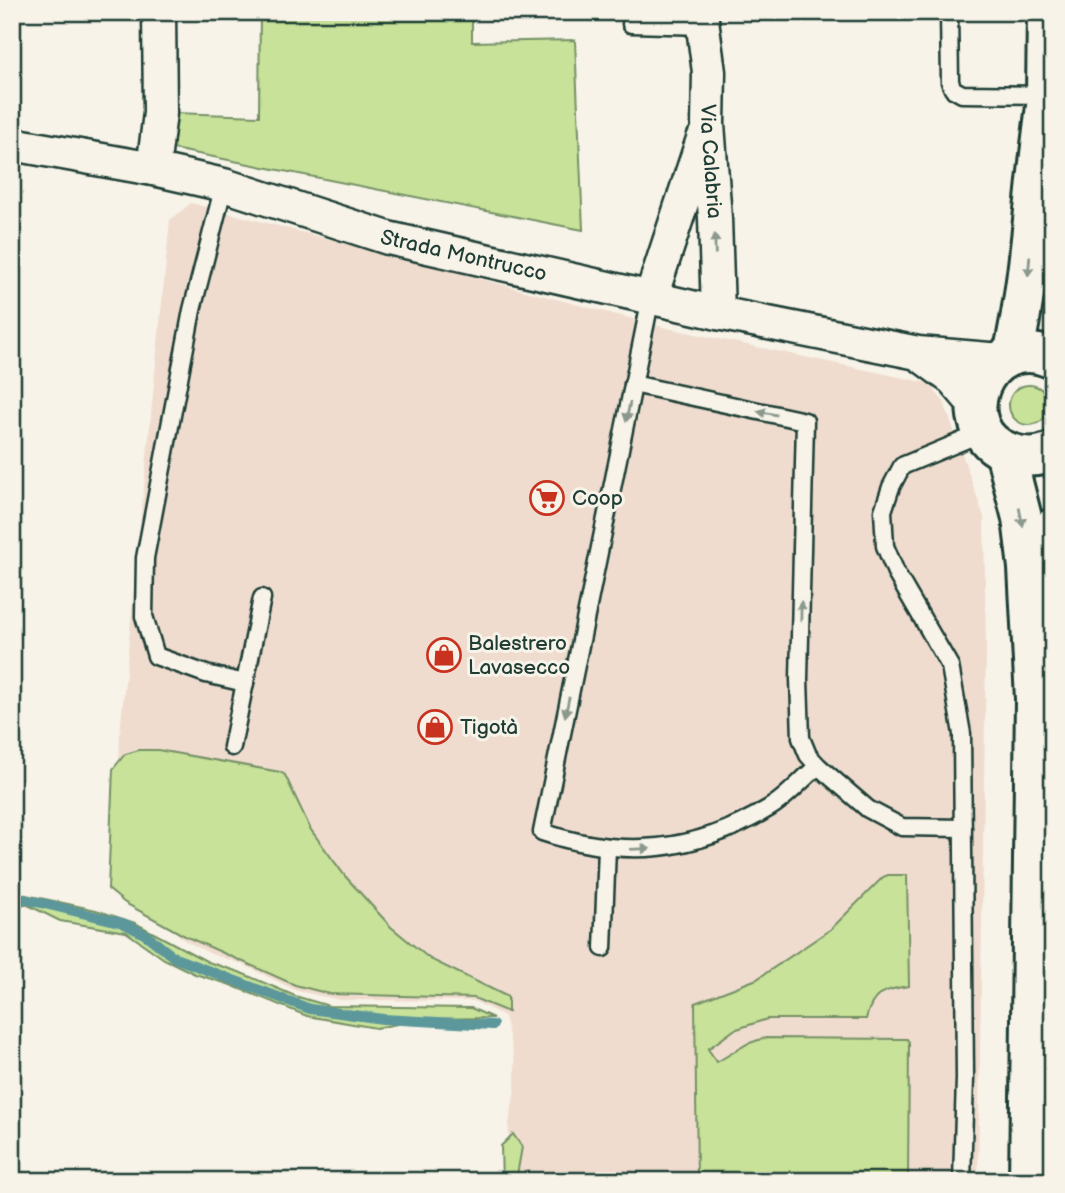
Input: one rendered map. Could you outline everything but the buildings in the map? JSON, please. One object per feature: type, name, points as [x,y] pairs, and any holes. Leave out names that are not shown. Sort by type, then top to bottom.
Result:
[{"type":"main road","points":[[1007,357],[1028,278],[1037,169],[1047,98],[1050,52],[1047,12]]},
{"type":"main road","points":[[1047,98],[1053,160]]},
{"type":"main road","points":[[1029,1181],[1035,698],[1028,568],[1022,518],[988,430],[978,393],[990,369],[1007,357],[1029,352],[1053,359]]},
{"type":"main road","points":[[988,430],[1019,456],[1034,457],[1053,450]]},
{"type":"main road","points":[[1035,698],[1053,528]]},
{"type":"street","points":[[153,169],[160,113],[159,12]]},
{"type":"street","name":"Via Calabria","points":[[702,19],[709,72],[708,124],[718,313]]},
{"type":"street","points":[[651,297],[708,124]]},
{"type":"street","name":"Strada Montrucco","points":[[12,145],[153,169],[224,185],[388,238],[718,313],[918,353],[1007,357]]},
{"type":"street","name":"Strada Montrucco","points":[[918,353],[953,379],[988,430]]},
{"type":"lane","points":[[949,12],[950,82],[953,89],[962,94],[1047,98]]},
{"type":"lane","points":[[631,24],[702,19]]},
{"type":"lane","points":[[224,185],[192,310],[145,558],[144,616],[156,656],[206,674],[245,683]]},
{"type":"lane","points":[[651,297],[542,832],[607,848],[662,848],[709,838],[771,807],[818,766]]},
{"type":"lane","points":[[634,384],[805,421],[799,679],[801,738],[808,755],[818,766],[868,809],[902,827],[963,828]]},
{"type":"lane","points":[[962,1181],[965,1078],[962,734],[950,666],[897,575],[885,546],[883,511],[902,466],[988,430]]},
{"type":"lane","points":[[232,747],[261,598]]},
{"type":"lane","points":[[603,948],[607,848]]},
{"type":"shaded area","points":[[191,203],[667,328],[928,383],[944,402],[984,517],[986,653],[978,1181],[506,1181],[509,1123],[515,1091],[515,1061],[504,1016],[474,1001],[340,1000],[297,991],[184,940],[157,916],[115,887],[120,733],[170,220]]},
{"type":"green space","points":[[260,12],[472,12],[472,42],[575,40],[583,230],[173,149],[174,113],[259,116]]},
{"type":"green space","points":[[1029,385],[1037,386],[1043,391],[1048,397],[1048,413],[1043,419],[1037,424],[1029,425],[1021,424],[1015,419],[1010,413],[1009,405],[1010,397],[1015,391],[1021,386]]},
{"type":"green space","points":[[139,750],[158,750],[285,775],[311,830],[345,876],[391,927],[430,959],[508,997],[508,1012],[474,998],[330,994],[295,985],[185,936],[125,903],[108,889],[113,769],[125,754]]},
{"type":"green space","points":[[888,875],[907,875],[909,986],[881,994],[872,1003],[866,1019],[767,1019],[734,1030],[708,1049],[717,1062],[747,1044],[764,1038],[907,1039],[908,1181],[697,1181],[695,1003],[757,979],[831,929]]},
{"type":"green space","points":[[12,892],[96,910],[135,923],[208,962],[295,996],[329,1006],[471,1008],[493,1018],[425,1019],[376,1028],[307,1016],[228,984],[195,974],[164,959],[126,932],[60,921],[28,905],[12,903]]},
{"type":"green space","points":[[513,1134],[522,1147],[516,1181],[502,1181],[501,1146]]},
{"type":"waterway","points":[[12,896],[123,923],[146,935],[175,958],[310,1009],[383,1019],[493,1025]]},
{"type":"place","name":"Coop","points":[[547,498]]},
{"type":"place","name":"Balestrero Lavasecco","points":[[444,655]]},
{"type":"place","name":"Tigotà","points":[[435,727]]}]
